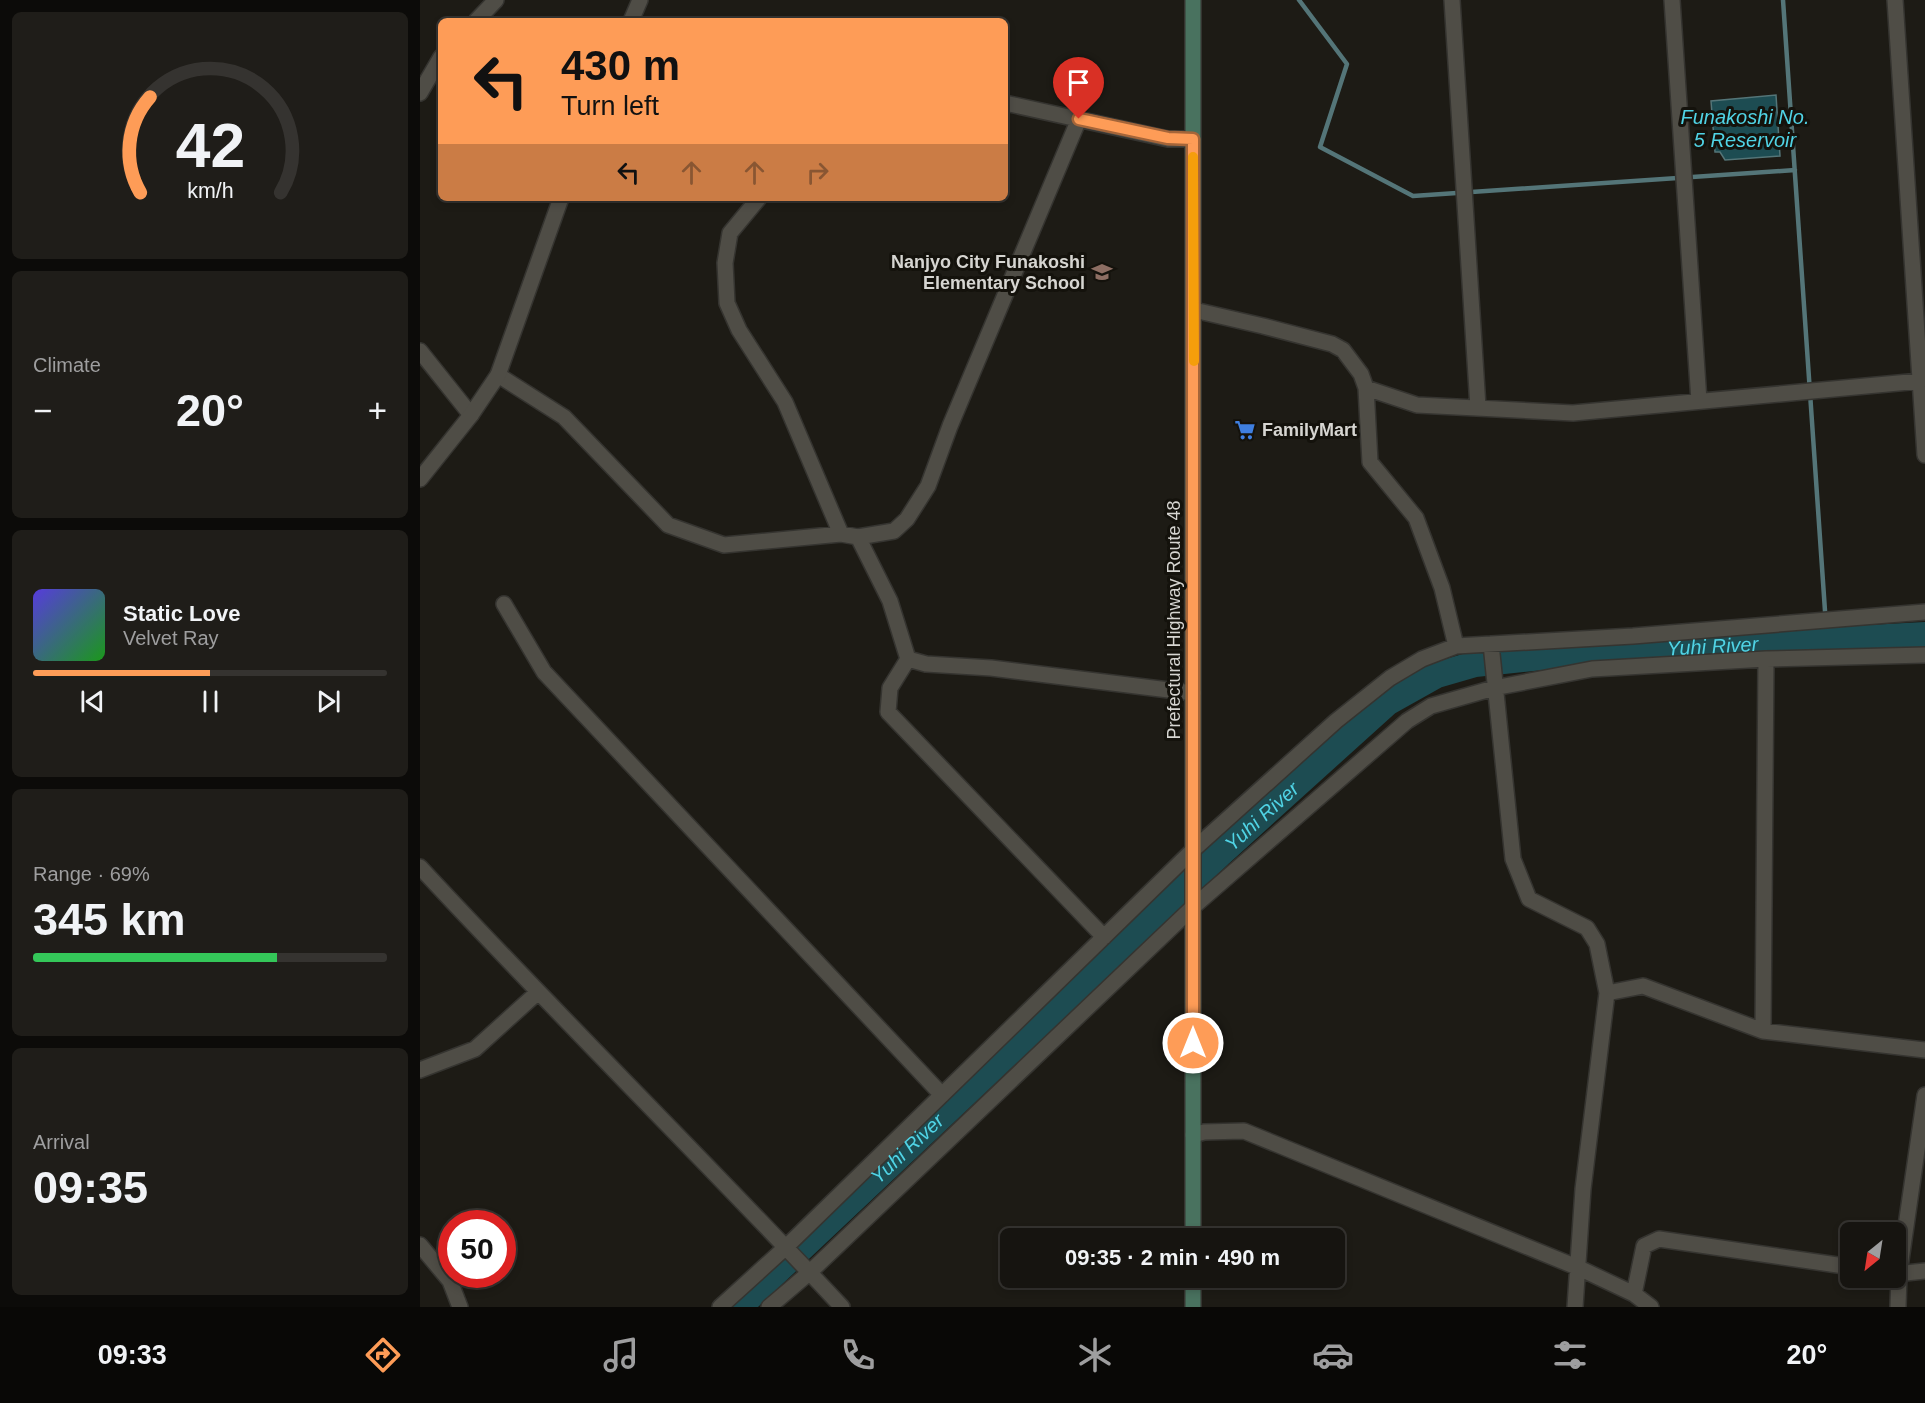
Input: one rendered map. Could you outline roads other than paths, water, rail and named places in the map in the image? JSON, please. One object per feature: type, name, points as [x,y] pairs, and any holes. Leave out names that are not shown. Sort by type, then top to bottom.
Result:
[{"type":"main road","name":"Prefectural Highway Route 48","points":[[1193,1228],[1194,0]]},
{"type":"main road","points":[[1193,1288],[1193,1307]]},
{"type":"street","points":[[479,18],[496,0]]},
{"type":"street","points":[[635,18],[640,0]]},
{"type":"street","points":[[1452,0],[1478,407]]},
{"type":"street","points":[[1672,0],[1699,401]]},
{"type":"street","points":[[1895,0],[1925,455]]},
{"type":"street","points":[[420,93],[438,62]]},
{"type":"street","points":[[1008,104],[1168,138],[1193,139]]},
{"type":"street","points":[[498,375],[564,417],[668,525],[724,545],[841,534],[858,537],[894,531],[907,519],[928,486],[950,426],[1079,119]]},
{"type":"street","points":[[420,479],[471,415],[498,375],[560,201]]},
{"type":"street","points":[[757,201],[730,233],[725,263],[727,303],[739,330],[785,402],[841,534]]},
{"type":"street","points":[[1194,310],[1332,344],[1343,350],[1361,374],[1366,388],[1370,462],[1416,518],[1442,588],[1456,646]]},
{"type":"street","points":[[420,351],[471,415]]},
{"type":"street","points":[[1366,388],[1417,405],[1573,413],[1920,381]]},
{"type":"street","points":[[858,537],[890,601],[908,659],[890,688],[888,712],[1104,937]]},
{"type":"street","points":[[504,604],[544,672],[942,1095]]},
{"type":"street","points":[[720,1307],[786,1247],[1104,937],[1336,721],[1390,678],[1422,659],[1456,646],[1925,612]]},
{"type":"street","points":[[1491,644],[1513,859],[1529,899],[1587,928],[1597,944],[1607,993],[1583,1189],[1575,1307]]},
{"type":"street","points":[[769,1307],[809,1273],[1193,902],[1407,721],[1431,706],[1494,688],[1592,669],[1766,659],[1925,655]]},
{"type":"street","points":[[908,659],[927,664],[991,668],[1193,693]]},
{"type":"street","points":[[1763,1031],[1766,659]]},
{"type":"street","points":[[420,867],[537,993],[842,1307]]},
{"type":"street","points":[[1607,993],[1643,986],[1763,1031],[1925,1050]]},
{"type":"street","points":[[420,1070],[476,1049],[537,993]]},
{"type":"street","points":[[1906,1222],[1925,1095]]},
{"type":"street","points":[[1193,1134],[1244,1131],[1579,1268],[1634,1294],[1651,1307]]},
{"type":"street","points":[[1634,1294],[1644,1246],[1659,1239],[1840,1265]]},
{"type":"street","points":[[420,1245],[450,1281],[460,1307]]},
{"type":"street","points":[[1906,1273],[1925,1271]]},
{"type":"street","points":[[1898,1288],[1898,1307]]},
{"type":"water","name":"Funakoshi No. 5 Reservoir","points":[[1776,95],[1780,156],[1725,160],[1720,152],[1715,152],[1711,101]]},
{"type":"waterway","points":[[1299,0],[1347,64],[1320,147],[1413,196],[1795,170]]},
{"type":"waterway","points":[[1783,0],[1827,640]]},
{"type":"waterway","name":"Yuhi River","points":[[739,1307],[1220,854],[1387,703],[1437,675],[1475,664],[1581,653],[1925,635]]},
{"type":"place","name":"Nanjyo City Funakoshi Elementary School","points":[[1102,272]]},
{"type":"place","name":"FamilyMart","points":[[1245,430]]}]
